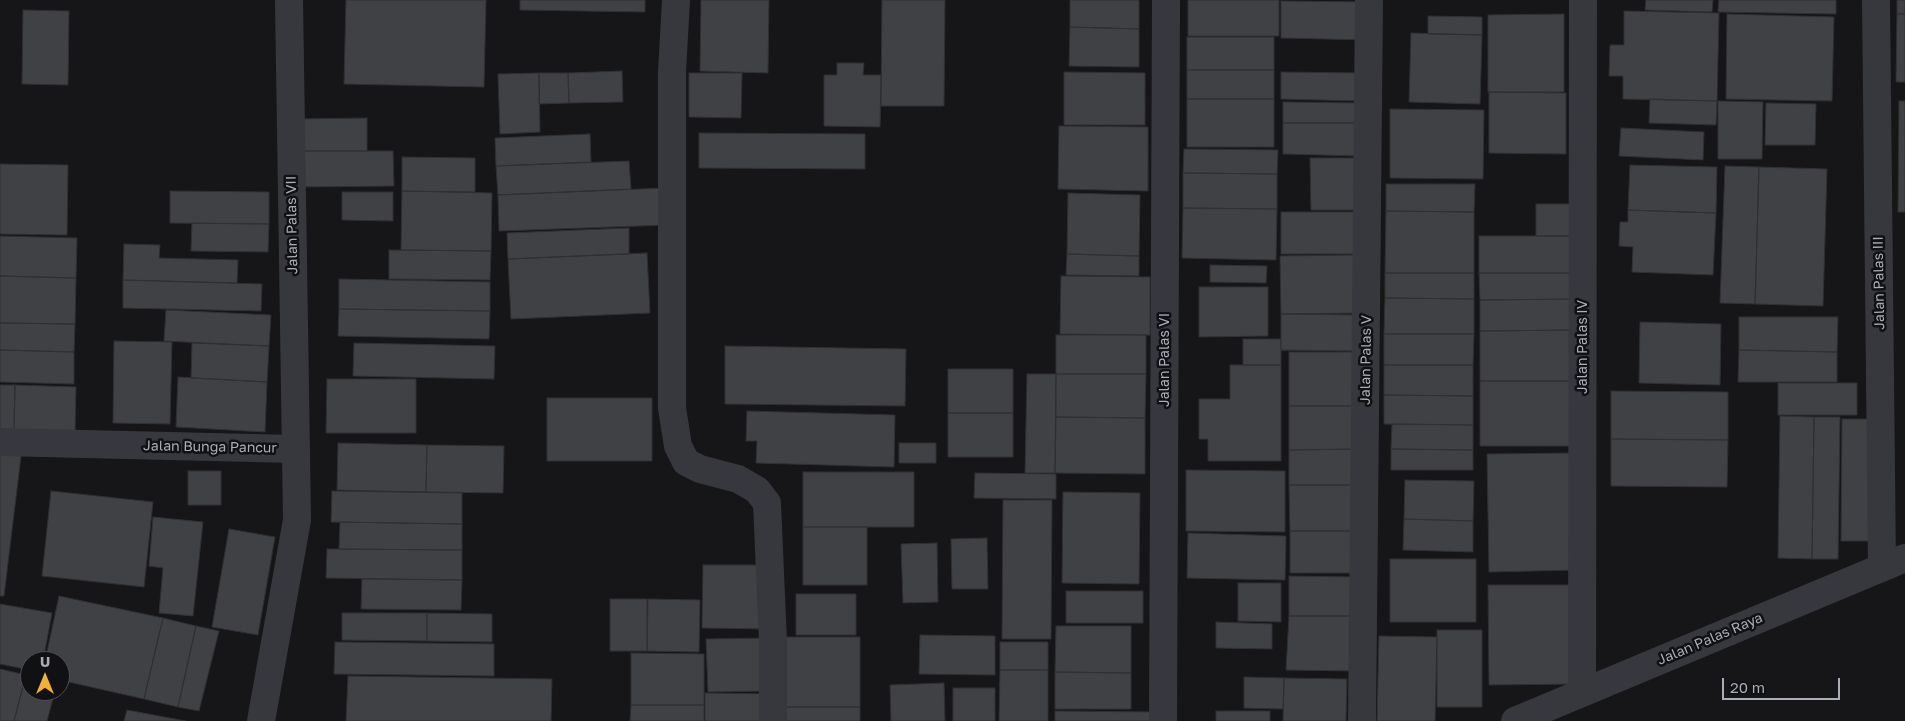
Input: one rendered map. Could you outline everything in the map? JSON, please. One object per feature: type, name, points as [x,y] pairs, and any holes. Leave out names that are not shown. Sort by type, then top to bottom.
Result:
[{"type":"street","name":"Jalan Palas VII","points":[[289,0],[296,449]]},
{"type":"street","points":[[676,0],[672,72],[672,408],[678,446],[686,462],[700,469],[738,479],[756,490],[767,503],[773,642],[773,721]]},
{"type":"street","name":"Jalan Palas VI","points":[[1163,721],[1166,0]]},
{"type":"street","name":"Jalan Palas V","points":[[1362,721],[1369,0]]},
{"type":"street","name":"Jalan Palas IV","points":[[1582,693],[1583,0]]},
{"type":"street","name":"Jalan Palas III","points":[[1876,0],[1894,562]]},
{"type":"street","name":"Jalan Bunga Pancur","points":[[0,442],[296,449],[298,520],[261,721]]},
{"type":"street","name":"Jalan Palas Raya","points":[[1515,721],[1894,562]]},
{"type":"building","points":[[346,0],[486,0],[484,87],[344,84]]},
{"type":"building","points":[[520,0],[645,0],[645,12],[520,10]]},
{"type":"building","points":[[701,0],[769,0],[768,73],[700,71]]},
{"type":"building","points":[[882,0],[945,0],[944,106],[881,106]]},
{"type":"building","points":[[1070,0],[1139,0],[1139,29],[1070,27]]},
{"type":"building","points":[[1188,0],[1279,0],[1279,36],[1188,36]]},
{"type":"building","points":[[1646,0],[1713,0],[1712,12],[1645,10]]},
{"type":"building","points":[[1719,0],[1836,0],[1836,14],[1718,12]]},
{"type":"building","points":[[1897,0],[1905,0],[1905,14],[1897,14]]},
{"type":"building","points":[[1281,1],[1369,2],[1369,40],[1281,38]]},
{"type":"building","points":[[23,10],[69,11],[68,85],[22,84]]},
{"type":"building","points":[[1624,11],[1719,13],[1717,101],[1623,99],[1623,76],[1609,76],[1610,45],[1624,45]]},
{"type":"building","points":[[1564,14],[1564,92],[1488,92],[1488,15]]},
{"type":"building","points":[[1727,14],[1834,17],[1832,101],[1726,99]]},
{"type":"building","points":[[1897,14],[1905,14],[1905,82],[1896,82]]},
{"type":"building","points":[[1428,16],[1482,17],[1482,35],[1428,34]]},
{"type":"building","points":[[1070,27],[1139,29],[1139,67],[1069,66]]},
{"type":"building","points":[[1411,33],[1482,35],[1480,104],[1409,102]]},
{"type":"building","points":[[1187,37],[1274,37],[1274,70],[1187,70]]},
{"type":"building","points":[[837,63],[864,63],[863,75],[881,75],[880,127],[824,126],[824,75],[837,75]]},
{"type":"building","points":[[1187,70],[1274,70],[1274,99],[1187,99]]},
{"type":"building","points":[[622,71],[623,102],[569,103],[568,73]]},
{"type":"building","points":[[1064,72],[1145,73],[1145,125],[1064,125]]},
{"type":"building","points":[[1281,72],[1364,73],[1363,101],[1281,99]]},
{"type":"building","points":[[539,73],[540,132],[500,134],[498,74]]},
{"type":"building","points":[[539,73],[568,73],[569,103],[539,104]]},
{"type":"building","points":[[689,73],[742,73],[741,118],[689,117]]},
{"type":"building","points":[[1489,92],[1566,93],[1566,154],[1489,153]]},
{"type":"building","points":[[1187,99],[1274,99],[1274,147],[1187,147]]},
{"type":"building","points":[[1650,99],[1717,101],[1716,125],[1649,123]]},
{"type":"building","points":[[1718,101],[1763,102],[1762,159],[1718,159]]},
{"type":"building","points":[[1899,101],[1905,101],[1905,212],[1898,212]]},
{"type":"building","points":[[1283,102],[1360,103],[1360,123],[1283,123]]},
{"type":"building","points":[[1766,103],[1816,104],[1815,145],[1765,145]]},
{"type":"building","points":[[1390,109],[1484,110],[1483,179],[1390,178]]},
{"type":"building","points":[[367,118],[367,151],[297,151],[297,119]]},
{"type":"building","points":[[1283,123],[1360,123],[1360,156],[1283,154]]},
{"type":"building","points":[[1059,126],[1148,127],[1148,191],[1058,189]]},
{"type":"building","points":[[1621,128],[1704,132],[1703,160],[1619,156]]},
{"type":"building","points":[[699,133],[865,134],[865,169],[699,168]]},
{"type":"building","points":[[590,134],[591,162],[496,166],[495,138]]},
{"type":"building","points":[[1184,149],[1278,150],[1277,174],[1183,173]]},
{"type":"building","points":[[297,151],[393,151],[394,186],[297,187]]},
{"type":"building","points":[[402,157],[475,158],[475,192],[402,191]]},
{"type":"building","points":[[1310,158],[1358,158],[1359,210],[1311,210]]},
{"type":"building","points":[[629,161],[631,189],[498,195],[496,166]]},
{"type":"building","points":[[0,164],[68,165],[67,235],[0,234]]},
{"type":"building","points":[[1630,165],[1717,167],[1716,213],[1628,210]]},
{"type":"building","points":[[1725,166],[1759,167],[1755,304],[1720,303]]},
{"type":"building","points":[[1759,167],[1827,169],[1823,306],[1755,304]]},
{"type":"building","points":[[1183,173],[1277,174],[1277,209],[1183,208]]},
{"type":"building","points":[[1386,184],[1475,184],[1474,212],[1386,211]]},
{"type":"building","points":[[665,188],[667,225],[499,231],[498,195]]},
{"type":"building","points":[[170,191],[269,192],[269,224],[170,223]]},
{"type":"building","points":[[402,191],[492,193],[491,251],[401,250]]},
{"type":"building","points":[[342,192],[393,192],[393,221],[342,220]]},
{"type":"building","points":[[1068,193],[1140,195],[1139,256],[1067,254]]},
{"type":"building","points":[[1536,204],[1575,204],[1575,236],[1536,236]]},
{"type":"building","points":[[1183,208],[1277,209],[1276,260],[1182,258]]},
{"type":"building","points":[[1628,210],[1716,213],[1713,275],[1632,272],[1633,247],[1619,246],[1620,222],[1628,222]]},
{"type":"building","points":[[1386,211],[1474,212],[1474,273],[1385,273]]},
{"type":"building","points":[[1281,212],[1363,212],[1362,254],[1281,254]]},
{"type":"building","points":[[192,223],[269,224],[268,252],[191,251]]},
{"type":"building","points":[[629,228],[629,254],[508,259],[507,233]]},
{"type":"building","points":[[0,236],[77,238],[76,278],[0,276]]},
{"type":"building","points":[[1479,236],[1575,236],[1575,273],[1479,273]]},
{"type":"building","points":[[124,244],[160,245],[159,258],[238,260],[237,283],[123,280]]},
{"type":"building","points":[[389,250],[491,251],[490,280],[389,279]]},
{"type":"building","points":[[647,253],[650,313],[511,319],[508,259]]},
{"type":"building","points":[[1067,254],[1139,256],[1139,276],[1066,275]]},
{"type":"building","points":[[1356,255],[1357,313],[1281,314],[1280,256]]},
{"type":"building","points":[[1210,265],[1267,266],[1266,283],[1210,282]]},
{"type":"building","points":[[1385,273],[1474,273],[1474,299],[1385,298]]},
{"type":"building","points":[[1479,273],[1575,273],[1575,299],[1480,300]]},
{"type":"building","points":[[0,276],[76,278],[75,324],[0,323]]},
{"type":"building","points":[[1061,276],[1150,277],[1150,335],[1060,334]]},
{"type":"building","points":[[339,279],[490,282],[490,311],[339,309]]},
{"type":"building","points":[[123,280],[262,284],[261,311],[123,308]]},
{"type":"building","points":[[1199,287],[1268,287],[1268,336],[1199,337]]},
{"type":"building","points":[[1385,298],[1474,299],[1474,334],[1384,334]]},
{"type":"building","points":[[1575,299],[1575,330],[1480,331],[1480,300]]},
{"type":"building","points":[[339,309],[490,311],[489,339],[338,336]]},
{"type":"building","points":[[166,310],[271,315],[269,346],[164,341]]},
{"type":"building","points":[[1281,314],[1358,315],[1358,351],[1281,350]]},
{"type":"building","points":[[1739,317],[1838,317],[1837,352],[1739,350]]},
{"type":"building","points":[[1640,322],[1721,324],[1720,385],[1639,383]]},
{"type":"building","points":[[0,323],[75,324],[74,352],[0,350]]},
{"type":"building","points":[[1575,330],[1575,381],[1480,381],[1480,331]]},
{"type":"building","points":[[1384,334],[1474,334],[1473,365],[1384,365]]},
{"type":"building","points":[[1056,335],[1146,335],[1146,374],[1056,374]]},
{"type":"building","points":[[1243,339],[1281,339],[1281,365],[1243,365]]},
{"type":"building","points":[[114,341],[172,342],[170,424],[113,423]]},
{"type":"building","points":[[192,343],[269,346],[267,382],[191,378]]},
{"type":"building","points":[[354,343],[495,346],[494,379],[353,376]]},
{"type":"building","points":[[725,346],[906,349],[905,406],[725,404]]},
{"type":"building","points":[[0,350],[74,352],[74,384],[0,382]]},
{"type":"building","points":[[1739,350],[1837,352],[1837,382],[1738,382]]},
{"type":"building","points":[[1289,352],[1357,352],[1357,406],[1289,406]]},
{"type":"building","points":[[1230,365],[1281,365],[1281,461],[1208,461],[1208,439],[1199,439],[1199,399],[1230,399]]},
{"type":"building","points":[[1384,365],[1473,365],[1473,396],[1384,395]]},
{"type":"building","points":[[948,369],[1013,369],[1013,413],[948,413]]},
{"type":"building","points":[[1027,374],[1056,374],[1055,473],[1025,473]]},
{"type":"building","points":[[1056,374],[1146,374],[1145,418],[1056,417]]},
{"type":"building","points":[[178,377],[267,382],[265,432],[176,427]]},
{"type":"building","points":[[327,379],[416,379],[416,433],[326,433]]},
{"type":"building","points":[[1480,381],[1575,381],[1576,446],[1480,446]]},
{"type":"building","points":[[1778,383],[1857,383],[1857,415],[1778,415]]},
{"type":"building","points":[[0,385],[15,385],[14,430],[0,429]]},
{"type":"building","points":[[15,385],[76,387],[75,432],[14,430]]},
{"type":"building","points":[[1611,391],[1728,392],[1728,440],[1611,439]]},
{"type":"building","points":[[1384,395],[1473,396],[1473,425],[1384,424]]},
{"type":"building","points":[[547,398],[652,398],[652,461],[547,461]]},
{"type":"building","points":[[1289,406],[1357,406],[1357,449],[1289,450]]},
{"type":"building","points":[[747,411],[895,415],[894,467],[756,463],[757,441],[746,441]]},
{"type":"building","points":[[948,413],[1013,413],[1013,457],[948,457]]},
{"type":"building","points":[[1780,416],[1814,417],[1812,559],[1778,558]]},
{"type":"building","points":[[1056,417],[1145,418],[1145,474],[1055,473]]},
{"type":"building","points":[[1814,417],[1840,417],[1838,559],[1812,559]]},
{"type":"building","points":[[1842,419],[1873,419],[1872,541],[1841,541]]},
{"type":"building","points":[[1392,424],[1473,425],[1473,450],[1391,449]]},
{"type":"building","points":[[1611,439],[1728,440],[1727,487],[1611,486]]},
{"type":"building","points":[[338,443],[427,445],[426,492],[337,490]]},
{"type":"building","points":[[899,443],[936,443],[936,463],[899,463]]},
{"type":"building","points":[[427,445],[504,446],[503,493],[426,492]]},
{"type":"building","points":[[1357,449],[1357,485],[1289,485],[1289,450]]},
{"type":"building","points":[[1391,449],[1473,450],[1473,470],[1391,470]]},
{"type":"building","points":[[0,453],[21,456],[4,596],[0,596]]},
{"type":"building","points":[[1574,453],[1576,570],[1489,572],[1487,454]]},
{"type":"building","points":[[1186,470],[1285,471],[1285,532],[1186,531]]},
{"type":"building","points":[[188,471],[221,471],[221,505],[188,505]]},
{"type":"building","points":[[803,472],[914,472],[914,527],[803,527]]},
{"type":"building","points":[[975,473],[1056,474],[1056,499],[974,498]]},
{"type":"building","points":[[1405,480],[1474,481],[1473,521],[1404,519]]},
{"type":"building","points":[[1289,485],[1357,485],[1358,531],[1290,531]]},
{"type":"building","points":[[51,491],[153,502],[144,587],[42,576]]},
{"type":"building","points":[[332,491],[462,493],[462,524],[331,522]]},
{"type":"building","points":[[1063,492],[1140,493],[1139,584],[1062,583]]},
{"type":"building","points":[[1003,500],[1052,500],[1051,639],[1002,639]]},
{"type":"building","points":[[153,517],[203,522],[193,616],[159,613],[163,568],[149,566]]},
{"type":"building","points":[[1404,519],[1473,521],[1473,552],[1403,550]]},
{"type":"building","points":[[340,522],[462,524],[462,550],[339,549]]},
{"type":"building","points":[[803,527],[867,527],[867,585],[803,585]]},
{"type":"building","points":[[229,529],[275,537],[258,635],[212,627]]},
{"type":"building","points":[[1290,531],[1358,531],[1358,573],[1290,573]]},
{"type":"building","points":[[1188,533],[1286,536],[1285,580],[1187,578]]},
{"type":"building","points":[[987,538],[988,589],[952,589],[951,539]]},
{"type":"building","points":[[937,543],[938,602],[903,603],[901,544]]},
{"type":"building","points":[[327,549],[462,550],[462,580],[326,578]]},
{"type":"building","points":[[1390,559],[1476,559],[1476,622],[1390,622]]},
{"type":"building","points":[[703,565],[769,565],[768,629],[702,628]]},
{"type":"building","points":[[1289,576],[1358,577],[1357,616],[1289,616]]},
{"type":"building","points":[[362,579],[462,580],[461,610],[361,609]]},
{"type":"building","points":[[1238,583],[1281,583],[1281,622],[1238,621]]},
{"type":"building","points":[[1488,585],[1574,585],[1574,684],[1489,685]]},
{"type":"building","points":[[1066,591],[1143,591],[1143,623],[1066,623]]},
{"type":"building","points":[[796,594],[856,594],[856,635],[796,635]]},
{"type":"building","points":[[59,596],[163,618],[144,699],[70,682],[70,651],[47,651]]},
{"type":"building","points":[[610,599],[647,599],[647,651],[610,651]]},
{"type":"building","points":[[648,599],[700,600],[699,652],[647,651]]},
{"type":"building","points":[[0,604],[52,613],[45,651],[20,651],[20,668],[0,664]]},
{"type":"building","points":[[342,613],[427,613],[427,641],[342,640]]},
{"type":"building","points":[[427,613],[492,614],[492,642],[427,641]]},
{"type":"building","points":[[1289,616],[1357,616],[1354,671],[1286,670]]},
{"type":"building","points":[[163,618],[196,626],[178,707],[144,699]]},
{"type":"building","points":[[1216,622],[1272,624],[1272,649],[1216,648]]},
{"type":"building","points":[[196,626],[219,631],[199,711],[178,707]]},
{"type":"building","points":[[1056,626],[1131,626],[1131,673],[1055,672]]},
{"type":"building","points":[[1437,630],[1482,630],[1482,707],[1437,707]]},
{"type":"building","points":[[920,635],[995,636],[995,675],[919,674]]},
{"type":"building","points":[[1379,636],[1437,637],[1435,721],[1377,721]]},
{"type":"building","points":[[785,637],[860,637],[860,707],[785,707]]},
{"type":"building","points":[[766,638],[766,691],[708,692],[706,639]]},
{"type":"building","points":[[335,642],[494,644],[494,676],[334,674]]},
{"type":"building","points":[[1000,642],[1048,642],[1048,670],[1000,670]]},
{"type":"building","points":[[631,653],[704,654],[704,705],[631,705]]},
{"type":"building","points":[[0,669],[20,674],[20,698],[14,721],[0,721]]},
{"type":"building","points":[[1000,670],[1048,670],[1048,721],[999,721]]},
{"type":"building","points":[[1055,672],[1131,673],[1131,709],[1055,709]]},
{"type":"building","points":[[348,676],[552,679],[551,721],[346,721]]},
{"type":"building","points":[[1244,677],[1284,678],[1283,709],[1244,708]]},
{"type":"building","points":[[1284,678],[1347,679],[1346,721],[1283,721]]},
{"type":"building","points":[[944,683],[945,721],[891,721],[890,685]]},
{"type":"building","points":[[953,688],[995,688],[995,721],[953,721]]},
{"type":"building","points":[[705,693],[771,694],[770,721],[705,721]]},
{"type":"building","points":[[20,698],[20,701],[52,701],[47,721],[14,721]]},
{"type":"building","points":[[631,705],[704,705],[704,721],[630,721]]},
{"type":"building","points":[[785,707],[860,707],[860,721],[785,721]]},
{"type":"building","points":[[127,710],[186,721],[124,721]]},
{"type":"building","points":[[1055,711],[1153,712],[1153,721],[1055,721]]},
{"type":"building","points":[[1216,711],[1270,711],[1270,721],[1216,721]]}]
